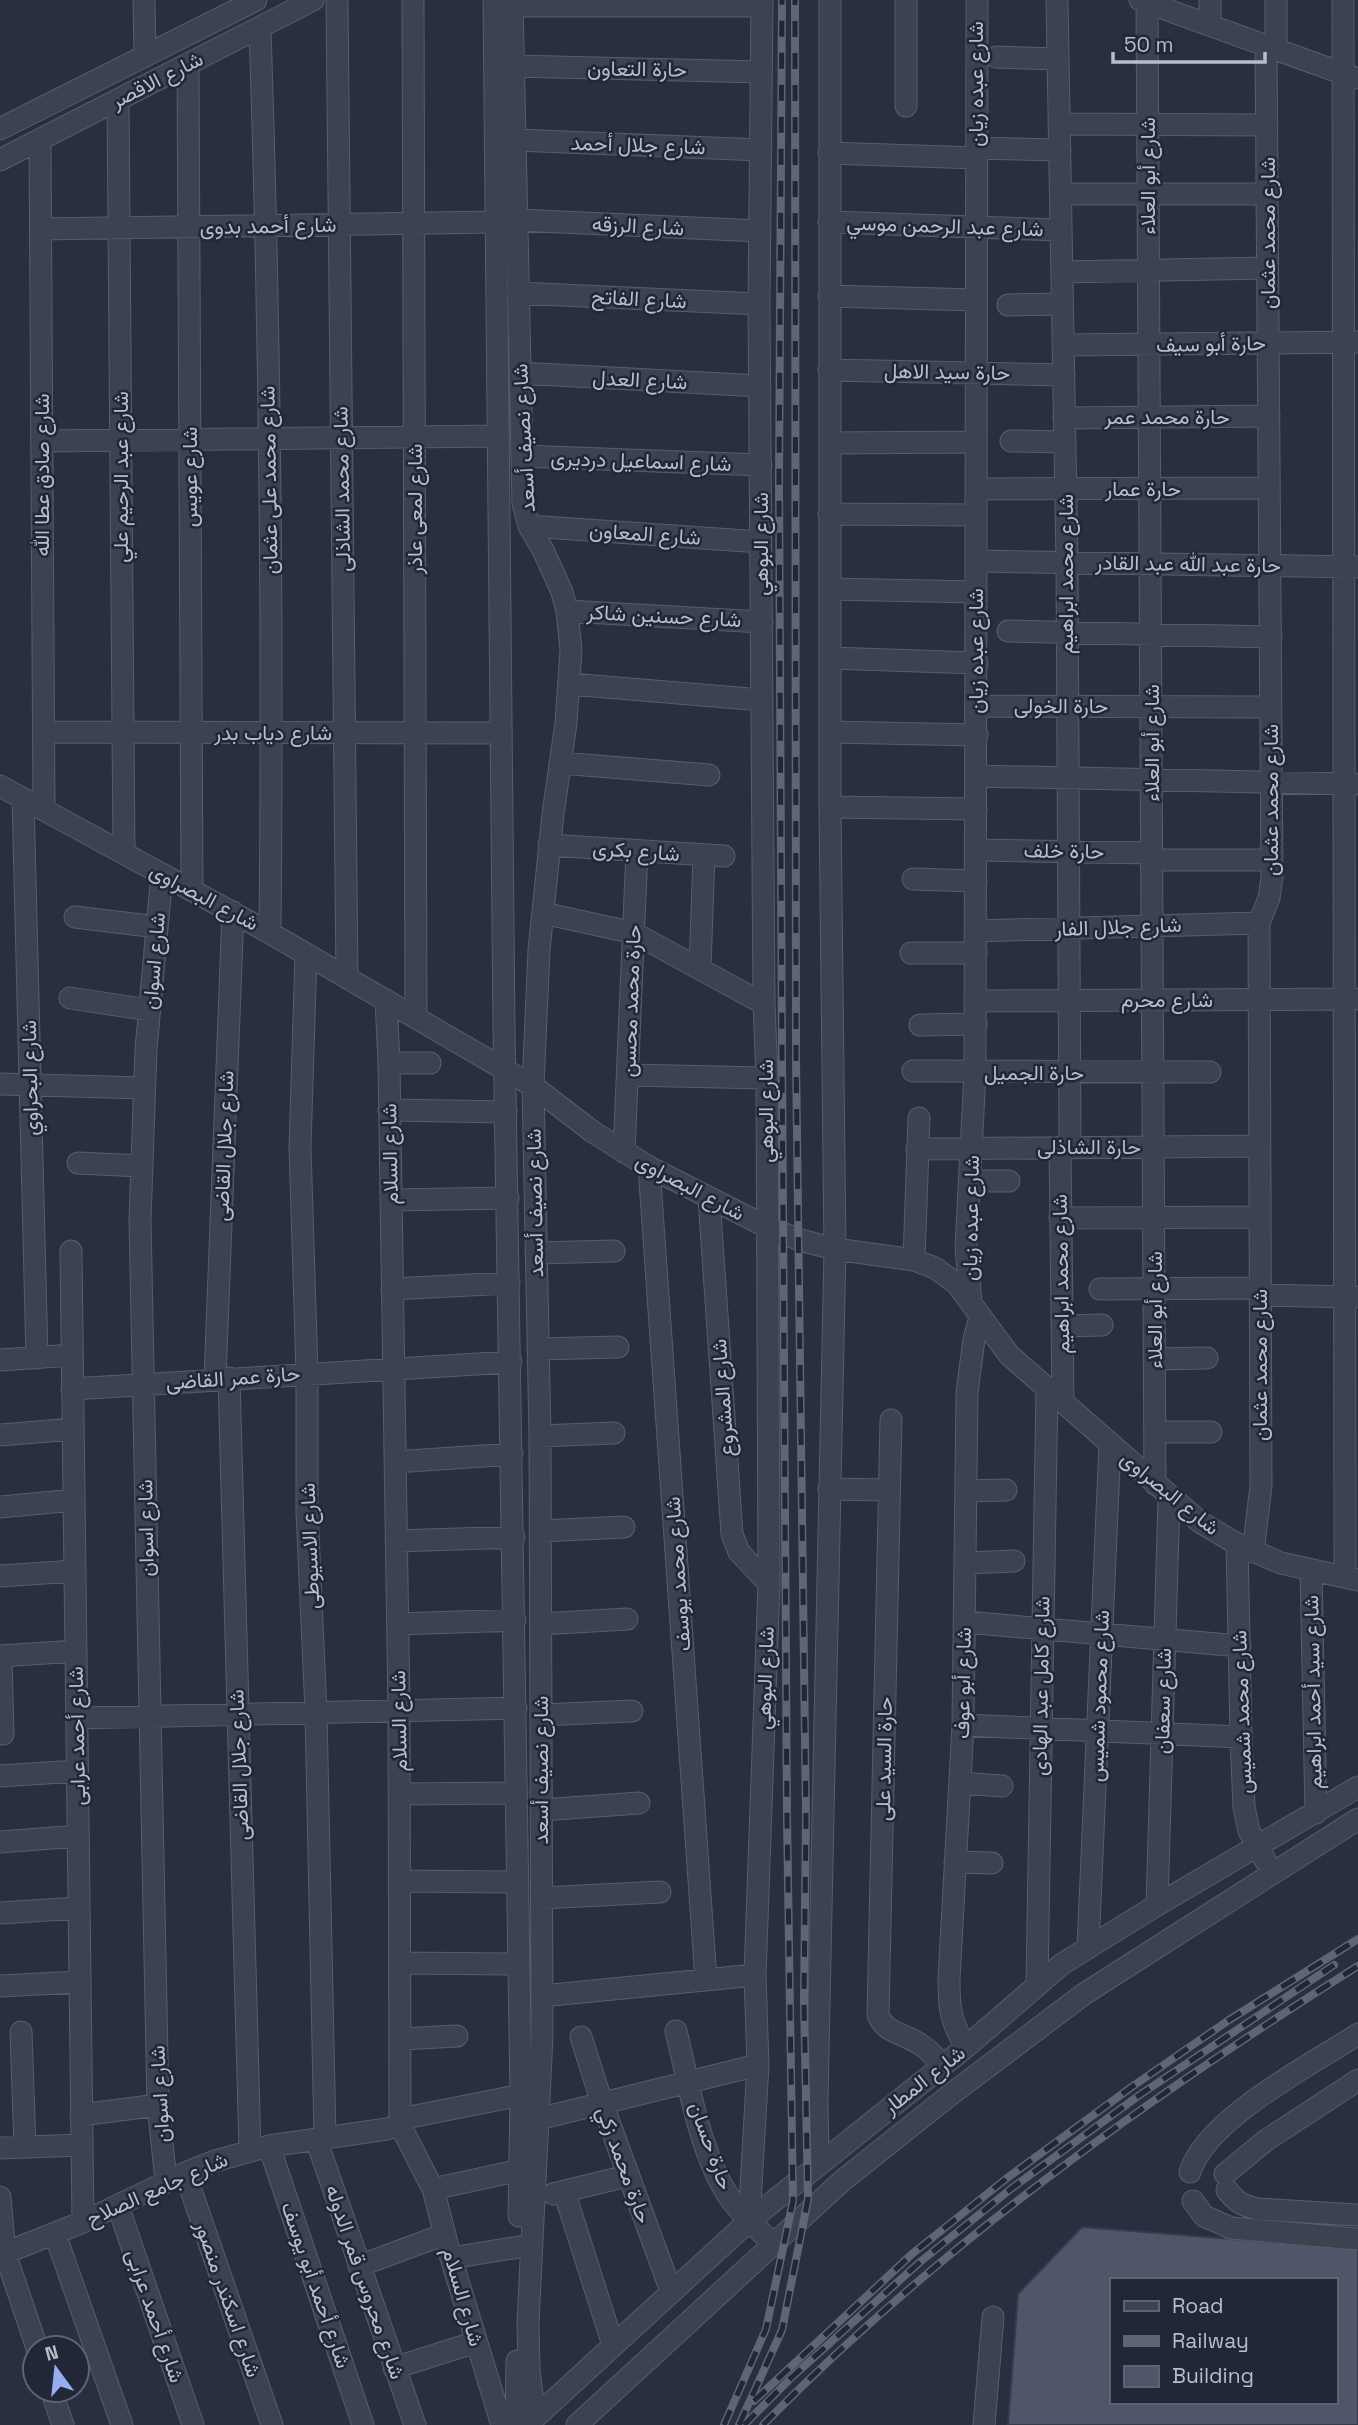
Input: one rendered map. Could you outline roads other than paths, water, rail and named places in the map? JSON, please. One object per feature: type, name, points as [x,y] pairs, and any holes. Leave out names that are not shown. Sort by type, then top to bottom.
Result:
[{"type":"street","points":[[144,0],[145,56]]},
{"type":"street","name":"شارع الاقصر","points":[[0,129],[256,0]]},
{"type":"street","name":"شارع الاقصر","points":[[0,160],[313,0]]},
{"type":"street","name":"شارع محمد الشاذلى","points":[[337,0],[347,978]]},
{"type":"street","name":"شارع لمعى عاذر","points":[[413,0],[416,1018]]},
{"type":"street","points":[[818,2164],[817,2085],[835,1249],[830,807],[830,0]]},
{"type":"street","points":[[906,0],[906,106]]},
{"type":"street","name":"شارع عبده زيان","points":[[976,1309],[966,1247],[976,1024],[977,0]]},
{"type":"street","name":"شارع محمد ابراهيم","points":[[1055,1394],[1062,1326],[1060,1217],[1070,1073],[1067,562],[1057,0]]},
{"type":"street","points":[[1210,0],[1210,25]]},
{"type":"street","name":"شارع محمد عثمان","points":[[1245,1548],[1261,1486],[1259,923],[1269,898],[1272,782],[1267,125],[1276,0]]},
{"type":"street","points":[[1343,0],[1351,76],[1352,1578]]},
{"type":"street","points":[[1144,1],[1351,76]]},
{"type":"street","name":"شارع أبو العلاء","points":[[1144,1],[1148,124],[1155,1359],[1156,1432],[1162,1491]]},
{"type":"street","points":[[506,2],[762,3]]},
{"type":"street","name":"شارع نصيف أسعد","points":[[506,2],[513,66],[515,140],[506,221],[519,293],[523,502],[529,526],[562,592],[571,650],[570,684],[542,913],[533,1086],[541,1531],[542,1996],[526,2423]]},
{"type":"street","name":"شارع نصيف أسعد","points":[[506,2],[506,221],[498,436],[521,2095],[519,2247],[526,2423]]},
{"type":"street","name":"شارع البوهي","points":[[749,2221],[758,2066],[755,1975],[769,1584],[759,304],[762,3]]},
{"type":"street","name":"شارع محمد على عثمان","points":[[260,27],[269,439],[272,733],[270,933]]},
{"type":"street","points":[[996,57],[1058,59]]},
{"type":"street","name":"شارع عويس","points":[[188,64],[192,890]]},
{"type":"street","name":"حارة التعاون","points":[[513,66],[761,72]]},
{"type":"street","name":"شارع عبد الرحيم علي","points":[[118,100],[124,853]]},
{"type":"street","points":[[1059,124],[1267,125]]},
{"type":"street","name":"شارع صادق عطا الله","points":[[40,140],[44,810]]},
{"type":"street","name":"شارع جلال أحمد","points":[[515,140],[761,150]]},
{"type":"street","points":[[829,153],[976,153],[1060,149]]},
{"type":"street","points":[[1061,194],[1267,194]]},
{"type":"street","name":"شارع أحمد بدوى","points":[[41,229],[506,221]]},
{"type":"street","name":"شارع الرزقه","points":[[506,221],[760,231]]},
{"type":"street","name":"شارع عبد الرحمن موسي","points":[[829,222],[1061,230]]},
{"type":"street","points":[[1062,272],[1267,268]]},
{"type":"street","name":"شارع الفاتح","points":[[519,293],[759,304]]},
{"type":"street","points":[[829,296],[976,300]]},
{"type":"street","points":[[1008,305],[1062,304]]},
{"type":"street","name":"حارة أبو سيف","points":[[1063,345],[1350,342]]},
{"type":"street","name":"حارة سيد الاهل","points":[[830,370],[1064,375]]},
{"type":"street","name":"شارع العدل","points":[[520,373],[760,386]]},
{"type":"street","name":"حارة محمد عمر","points":[[1065,418],[1269,416]]},
{"type":"street","points":[[42,441],[498,436]]},
{"type":"street","points":[[1011,441],[1065,442]]},
{"type":"street","points":[[830,443],[976,442]]},
{"type":"street","name":"شارع اسماعيل درديرى","points":[[522,456],[761,465]]},
{"type":"street","name":"حارة عمار","points":[[976,489],[1268,488]]},
{"type":"street","points":[[830,514],[976,515]]},
{"type":"street","name":"شارع المعاون","points":[[529,526],[761,542]]},
{"type":"street","name":"حارة عبد الله عبد القادر","points":[[976,561],[1350,566]]},
{"type":"street","points":[[830,589],[976,592]]},
{"type":"street","name":"شارع حسنين شاكر","points":[[567,611],[762,622]]},
{"type":"street","points":[[1007,631],[1270,637]]},
{"type":"street","points":[[830,658],[976,663]]},
{"type":"street","points":[[570,684],[762,700]]},
{"type":"street","name":"حارة الخولى","points":[[977,706],[1271,707]]},
{"type":"street","name":"شارع دياب بدر","points":[[44,732],[501,733]]},
{"type":"street","points":[[830,732],[977,735]]},
{"type":"street","points":[[560,763],[709,775]]},
{"type":"street","points":[[976,776],[1351,783]]},
{"type":"street","name":"شارع البصراوى","points":[[0,786],[233,912],[386,1000],[533,1086],[624,1152],[709,1198],[800,1240],[835,1249],[914,1260],[935,1268],[957,1284],[1009,1355],[1200,1522],[1245,1548],[1311,1571],[1352,1578]]},
{"type":"street","name":"شارع البحراوي","points":[[23,799],[37,1357]]},
{"type":"street","points":[[830,807],[976,809]]},
{"type":"street","name":"شارع بكرى","points":[[550,845],[714,856],[700,968]]},
{"type":"street","name":"حارة خلف","points":[[976,850],[1271,860]]},
{"type":"street","name":"حارة محمد محسن","points":[[624,1152],[637,851]]},
{"type":"street","name":"شارع اسوان","points":[[162,874],[144,1088],[140,1275],[158,2105],[175,2177]]},
{"type":"street","points":[[913,879],[976,881]]},
{"type":"street","name":"شارع جلال القاضى","points":[[233,912],[222,1379],[260,2148]]},
{"type":"street","points":[[542,913],[634,933],[764,1004]]},
{"type":"street","points":[[75,917],[157,927]]},
{"type":"street","name":"شارع جلال الفار","points":[[976,931],[1259,923]]},
{"type":"street","points":[[911,953],[976,953]]},
{"type":"street","name":"شارع الاسيوطى","points":[[306,954],[300,1137],[307,1373],[307,1513],[316,1712],[321,2138]]},
{"type":"street","points":[[70,998],[149,1010]]},
{"type":"street","name":"شارع محرم","points":[[976,1001],[1351,999]]},
{"type":"street","name":"شارع السلام","points":[[386,1000],[398,1624],[402,2039],[400,2122],[433,2189],[502,2425]]},
{"type":"street","points":[[920,1025],[976,1024]]},
{"type":"street","points":[[389,1063],[430,1063]]},
{"type":"street","name":"حارة الجميل","points":[[913,1071],[1210,1072]]},
{"type":"street","points":[[628,1074],[767,1078]]},
{"type":"street","points":[[0,1084],[144,1088]]},
{"type":"street","points":[[389,1110],[506,1112]]},
{"type":"street","points":[[914,1260],[919,1118]]},
{"type":"street","name":"حارة الشاذلى","points":[[917,1149],[1260,1146]]},
{"type":"street","points":[[78,1163],[141,1166]]},
{"type":"street","name":"شارع محمد يوسف","points":[[649,1167],[706,1980]]},
{"type":"street","points":[[970,1181],[1009,1181]]},
{"type":"street","points":[[391,1200],[508,1198]]},
{"type":"street","name":"شارع المشروع","points":[[709,1198],[732,1534],[739,1552],[769,1584]]},
{"type":"street","points":[[1060,1217],[1260,1217]]},
{"type":"street","name":"شارع أحمد عرابى","points":[[71,1251],[83,2222]]},
{"type":"street","points":[[536,1253],[614,1251]]},
{"type":"street","points":[[392,1289],[509,1283]]},
{"type":"street","points":[[1100,1289],[1351,1297]]},
{"type":"street","name":"شارع أبو عوف","points":[[966,2047],[954,2028],[949,2005],[949,1979],[963,1726],[967,1394],[976,1309]]},
{"type":"street","points":[[1062,1326],[1102,1325]]},
{"type":"street","points":[[538,1349],[618,1347]]},
{"type":"street","points":[[0,1360],[72,1355]]},
{"type":"street","points":[[1155,1359],[1207,1358]]},
{"type":"street","name":"حارة عمر القاضى","points":[[72,1389],[511,1362]]},
{"type":"street","name":"شارع كامل عبد الهادى","points":[[1037,1985],[1041,1629],[1055,1394]]},
{"type":"street","name":"حارة السيد على","points":[[891,1420],[878,2015],[887,2029],[917,2042],[943,2065]]},
{"type":"street","points":[[0,1435],[73,1429]]},
{"type":"street","points":[[1156,1432],[1210,1432]]},
{"type":"street","points":[[540,1436],[614,1433]]},
{"type":"street","name":"شارع محمود شميس","points":[[1088,1947],[1111,1444]]},
{"type":"street","points":[[395,1462],[512,1454]]},
{"type":"street","points":[[829,1489],[889,1490]]},
{"type":"street","points":[[967,1491],[1006,1490]]},
{"type":"street","name":"شارع سعفان","points":[[1157,1905],[1164,1639],[1162,1491]]},
{"type":"street","points":[[0,1507],[74,1500]]},
{"type":"street","points":[[541,1531],[624,1527]]},
{"type":"street","points":[[396,1541],[513,1537]]},
{"type":"street","name":"شارع محمد شميس","points":[[1245,1548],[1240,1646],[1244,1807],[1249,1831],[1257,1849],[1273,1872]]},
{"type":"street","points":[[967,1563],[1014,1561]]},
{"type":"street","points":[[0,1576],[75,1571]]},
{"type":"street","name":"شارع سيد أحمد ابراهيم","points":[[1311,1571],[1316,1812]]},
{"type":"street","points":[[541,1624],[627,1619]]},
{"type":"street","points":[[398,1624],[515,1620]]},
{"type":"street","points":[[965,1622],[1240,1646]]},
{"type":"street","points":[[2,1721],[0,1656],[76,1651]]},
{"type":"street","points":[[77,1718],[516,1708]]},
{"type":"street","points":[[541,1715],[632,1711]]},
{"type":"street","points":[[963,1726],[1241,1737]]},
{"type":"street","points":[[0,1776],[77,1771]]},
{"type":"street","points":[[960,1783],[1002,1786]]},
{"type":"street","name":"شارع المطار","points":[[526,2423],[749,2221],[966,2047],[1037,1985],[1088,1947],[1358,1787]]},
{"type":"street","points":[[400,1794],[517,1793]]},
{"type":"street","points":[[541,1810],[639,1803]]},
{"type":"street","name":"شارع المطار","points":[[577,2425],[842,2181],[1031,2033],[1084,1994],[1358,1819]]},
{"type":"street","points":[[0,1842],[78,1836]]},
{"type":"street","points":[[955,1862],[992,1863]]},
{"type":"street","points":[[400,1881],[518,1882]]},
{"type":"street","points":[[542,1898],[660,1892]]},
{"type":"street","points":[[0,1913],[79,1908]]},
{"type":"street","points":[[401,1963],[519,1964]]},
{"type":"street","points":[[542,1996],[755,1975]]},
{"type":"street","points":[[0,1986],[79,1982]]},
{"type":"street","name":"حارة حسان","points":[[676,2031],[704,2140],[714,2166],[728,2194],[749,2221],[774,2244]]},
{"type":"street","points":[[20,2032],[25,2147]]},
{"type":"street","points":[[1358,2035],[1244,2107],[1213,2134],[1193,2161],[1186,2187],[1204,2216],[1231,2228],[1358,2239]]},
{"type":"street","points":[[402,2039],[457,2036]]},
{"type":"street","name":"حارة محمد زكي","points":[[581,2037],[627,2176],[671,2291]]},
{"type":"street","points":[[538,2119],[758,2066]]},
{"type":"street","points":[[1193,2201],[1200,2205],[1216,2203],[1226,2182],[1265,2141],[1358,2080]]},
{"type":"street","name":"شارع جامع الصلاح","points":[[2,2254],[83,2222],[175,2177],[260,2148],[387,2129],[400,2122],[521,2095]]},
{"type":"street","points":[[81,2115],[158,2105]]},
{"type":"street","name":"شارع محروس قمر الدوله","points":[[321,2138],[359,2266],[415,2425]]},
{"type":"street","points":[[0,2148],[81,2145]]},
{"type":"street","name":"شارع أحمد أبو يوسف","points":[[260,2148],[363,2425]]},
{"type":"street","points":[[1190,2172],[1204,2164],[1220,2168],[1234,2200],[1258,2210],[1358,2216]]},
{"type":"street","points":[[433,2189],[520,2170]]},
{"type":"street","points":[[534,2199],[627,2176]]},
{"type":"street","name":"شارع اسكندر منصور","points":[[175,2177],[272,2425]]},
{"type":"street","points":[[564,2191],[613,2345]]},
{"type":"street","points":[[0,2197],[2,2254],[32,2334]]},
{"type":"street","name":"شارع أحمد عرابى","points":[[118,2206],[193,2425]]},
{"type":"street","points":[[55,2234],[122,2425]]},
{"type":"street","points":[[359,2266],[445,2234]]},
{"type":"street","points":[[451,2258],[519,2247]]},
{"type":"street","points":[[984,2425],[993,2317]]},
{"type":"street","points":[[394,2368],[476,2342]]},
{"type":"street","points":[[56,2404],[63,2425]]},
{"type":"railway","points":[[724,2425],[766,2329],[793,2201],[787,1817],[779,481],[782,0]]},
{"type":"railway","points":[[739,2425],[782,2330],[808,2199],[796,1059],[795,0]]},
{"type":"railway","points":[[754,2401],[912,2254],[1007,2178],[1229,2020],[1358,1939]]},
{"type":"railway","points":[[744,2425],[792,2377],[920,2262],[1012,2188],[1141,2094],[1334,1965]]},
{"type":"railway","points":[[763,2425],[830,2359],[900,2296],[1047,2178],[1200,2069],[1358,1966]]}]
